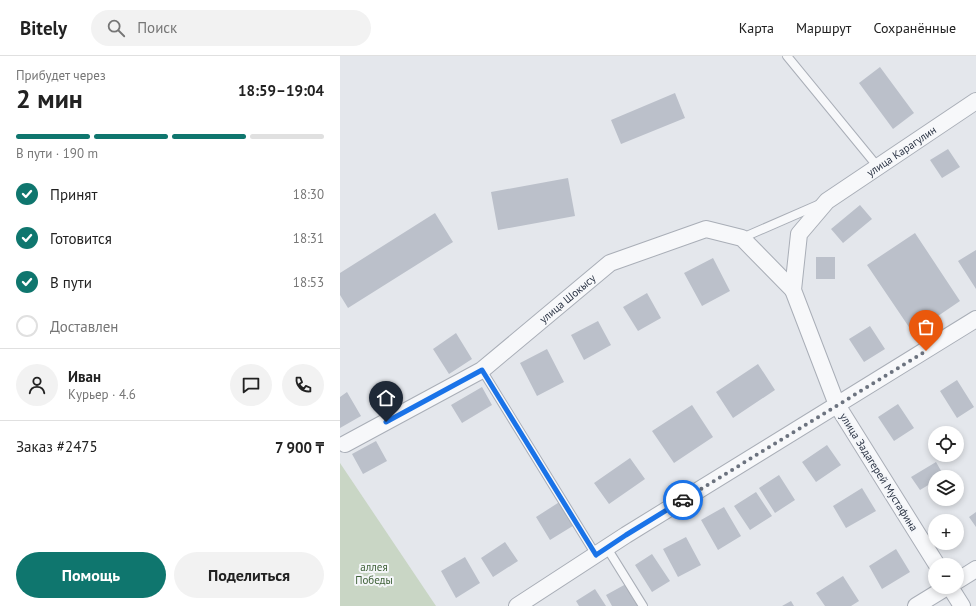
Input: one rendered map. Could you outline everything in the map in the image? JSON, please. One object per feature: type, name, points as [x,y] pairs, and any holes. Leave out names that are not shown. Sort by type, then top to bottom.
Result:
[{"type":"street","name":"улица Карагулин","points":[[827,201],[976,101]]},
{"type":"street","name":"улица Задагерей Мустафина","points":[[827,201],[800,234],[793,290],[837,406],[933,558]]},
{"type":"street","name":"улица Шокысу","points":[[345,444],[482,370],[610,263],[706,229],[742,238]]},
{"type":"street","points":[[742,238],[793,290]]},
{"type":"street","points":[[517,606],[626,535],[976,319]]},
{"type":"street","points":[[964,577],[976,569]]},
{"type":"street","points":[[916,606],[936,594]]},
{"type":"street","points":[[954,594],[962,606]]},
{"type":"lane","points":[[787,56],[878,167]]},
{"type":"lane","points":[[742,238],[827,201]]},
{"type":"lane","points":[[482,370],[602,552],[643,606]]},
{"type":"green space","name":"аллея Победы","points":[[340,463],[436,606],[340,606]]},
{"type":"building","points":[[880,67],[914,113],[893,129],[859,83]]},
{"type":"building","points":[[675,93],[685,118],[621,144],[611,120]]},
{"type":"building","points":[[948,149],[960,167],[942,178],[930,160]]},
{"type":"building","points":[[568,178],[575,216],[498,230],[491,192]]},
{"type":"building","points":[[860,205],[872,219],[843,243],[831,229]]},
{"type":"building","points":[[435,213],[453,242],[348,308],[340,295],[340,273]]},
{"type":"building","points":[[915,233],[960,301],[913,333],[867,265]]},
{"type":"building","points":[[976,250],[976,289],[958,261]]},
{"type":"building","points":[[816,257],[835,257],[835,279],[816,279]]},
{"type":"building","points":[[713,258],[730,291],[702,306],[684,273]]},
{"type":"building","points":[[647,293],[661,318],[638,331],[623,307]]},
{"type":"building","points":[[598,321],[611,345],[584,360],[571,335]]},
{"type":"building","points":[[870,326],[885,349],[864,362],[849,339]]},
{"type":"building","points":[[456,333],[472,359],[449,374],[433,349]]},
{"type":"building","points":[[547,349],[564,382],[537,396],[520,363]]},
{"type":"building","points":[[758,364],[775,390],[733,418],[716,392]]},
{"type":"building","points":[[957,380],[974,407],[957,418],[940,391]]},
{"type":"building","points":[[482,387],[492,405],[462,423],[451,405]]},
{"type":"building","points":[[347,392],[361,416],[340,428],[340,397]]},
{"type":"building","points":[[898,404],[914,428],[894,441],[878,417]]},
{"type":"building","points":[[692,405],[713,437],[674,463],[652,431]]},
{"type":"building","points":[[376,441],[387,461],[363,474],[352,454]]},
{"type":"building","points":[[827,445],[841,465],[816,482],[802,462]]},
{"type":"building","points":[[630,458],[645,479],[609,504],[594,483]]},
{"type":"building","points":[[936,462],[941,470],[928,470],[928,485],[920,490],[911,477]]},
{"type":"building","points":[[779,475],[795,500],[775,513],[759,488]]},
{"type":"building","points":[[862,488],[876,511],[846,528],[833,506]]},
{"type":"building","points":[[756,492],[772,516],[750,530],[734,506]]},
{"type":"building","points":[[561,501],[576,524],[550,540],[536,517]]},
{"type":"building","points":[[724,507],[741,536],[718,550],[701,520]]},
{"type":"building","points":[[976,512],[976,527],[969,517]]},
{"type":"building","points":[[686,537],[701,565],[678,577],[663,549]]},
{"type":"building","points":[[505,542],[518,561],[493,577],[481,558]]},
{"type":"building","points":[[896,549],[910,572],[882,589],[869,566]]},
{"type":"building","points":[[652,554],[670,581],[652,592],[635,565]]},
{"type":"building","points":[[465,557],[480,583],[456,598],[441,571]]},
{"type":"building","points":[[843,576],[859,601],[851,606],[825,606],[816,593]]},
{"type":"building","points":[[626,584],[638,606],[612,606],[606,595]]},
{"type":"building","points":[[595,589],[606,606],[579,606],[576,601]]},
{"type":"building","points":[[791,601],[794,606],[782,606]]},
{"type":"way so far","points":[[683,500],[926,351]]},
{"type":"route","points":[[386,422],[482,370],[596,555],[683,500]]}]
